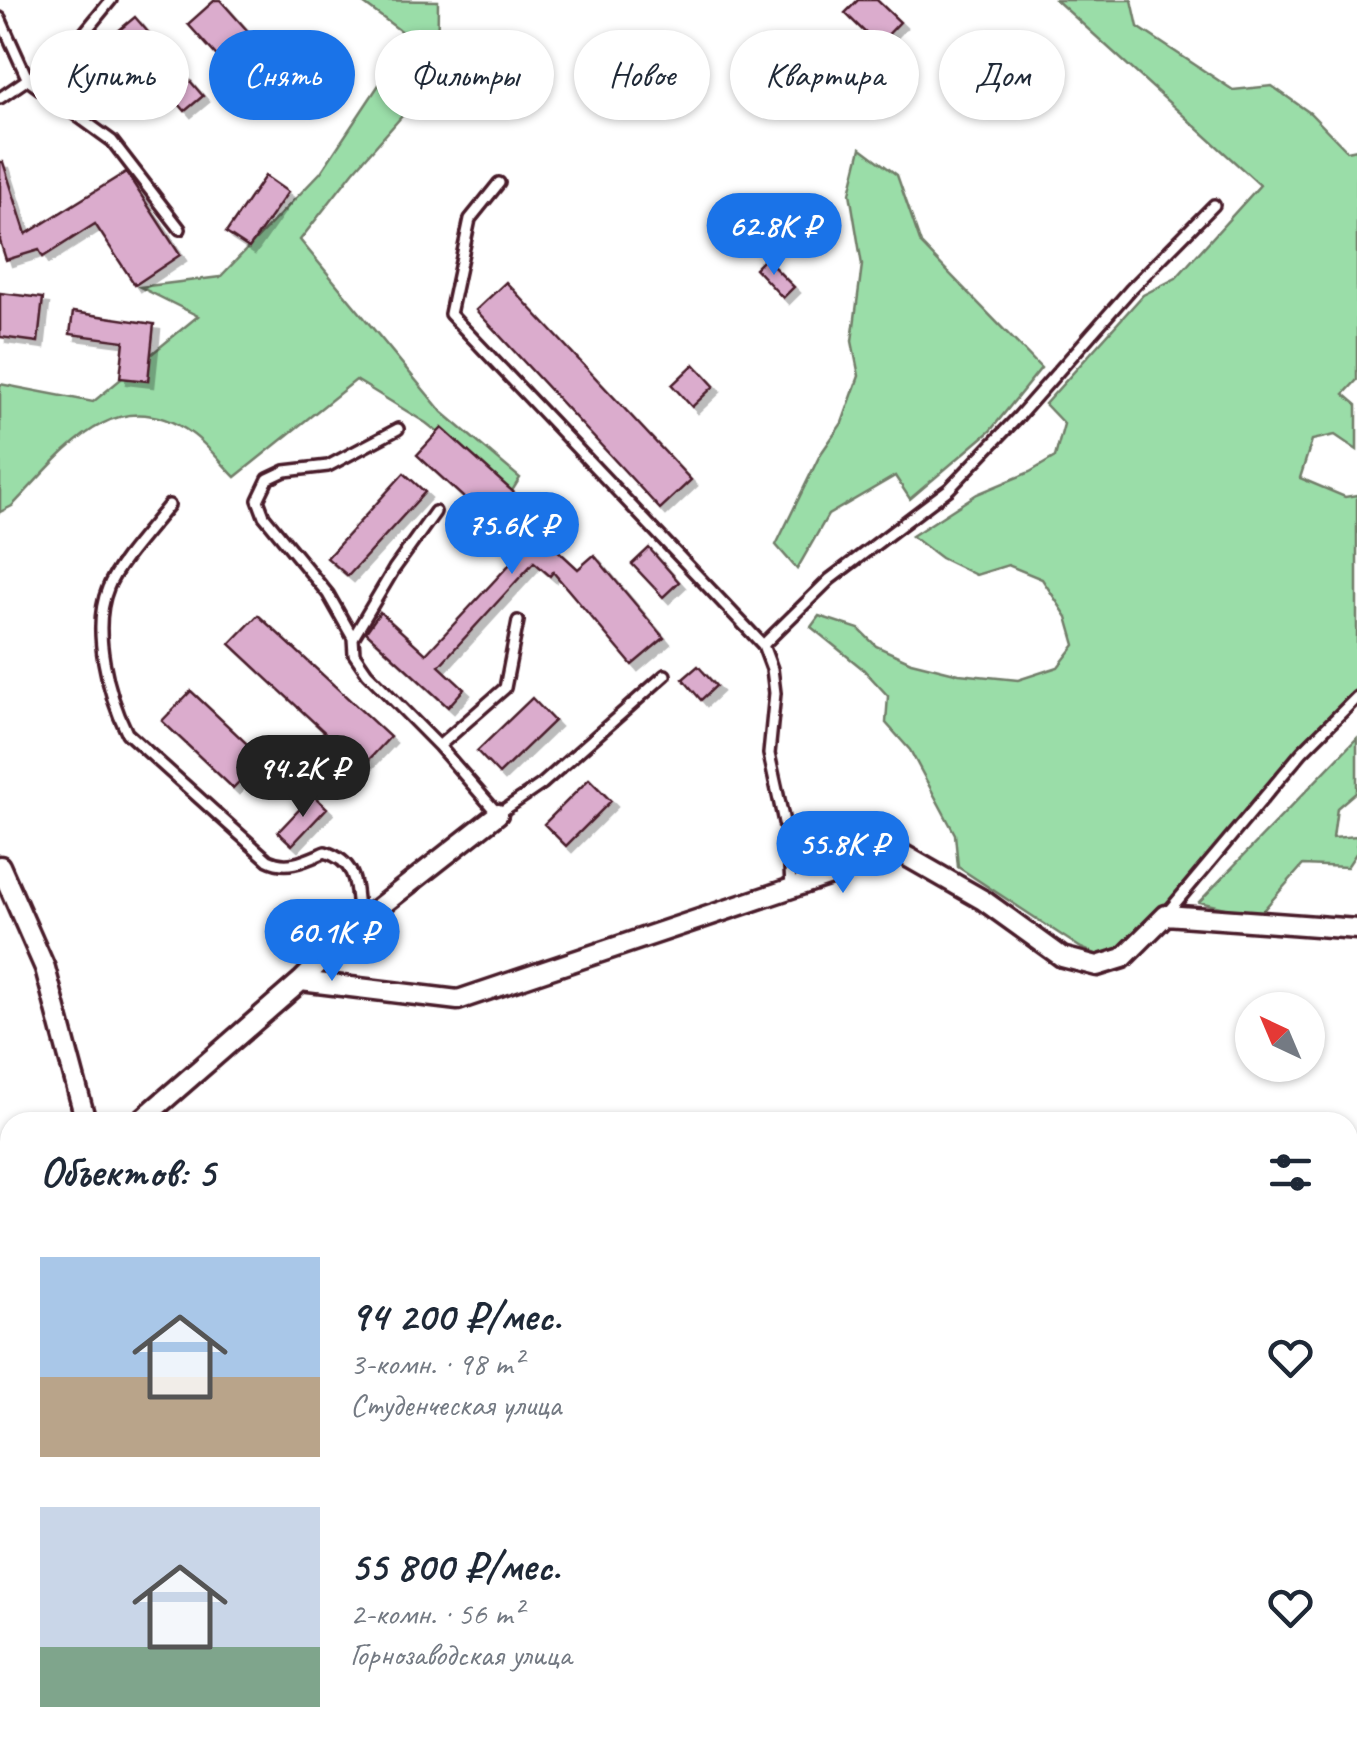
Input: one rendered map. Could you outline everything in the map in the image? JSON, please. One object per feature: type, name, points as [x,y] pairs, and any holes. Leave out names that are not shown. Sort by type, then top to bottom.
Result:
[{"type":"street","points":[[150,1112],[301,981],[359,923],[498,814]]},
{"type":"street","points":[[301,981],[458,1000],[898,852],[983,900],[1062,957],[1096,966],[1123,958],[1166,915],[1357,929]]},
{"type":"street","points":[[0,866],[45,968],[83,1112]]},
{"type":"lane","points":[[0,98],[70,50],[111,0]]},
{"type":"lane","points":[[0,18],[28,80],[112,141],[180,228]]},
{"type":"lane","points":[[498,183],[470,219],[450,314],[763,646],[772,669],[774,693],[769,754],[790,844],[791,888]]},
{"type":"lane","points":[[763,646],[830,579],[949,489],[1214,205]]},
{"type":"lane","points":[[398,428],[328,466],[285,470],[268,480],[258,500],[264,516],[304,560],[328,594],[353,638],[354,654],[367,673],[439,746],[498,814],[542,784],[665,675]]},
{"type":"lane","points":[[168,505],[108,586],[101,614],[106,679],[126,733],[268,860],[278,865],[297,863],[325,852],[341,857],[353,874],[359,923]]},
{"type":"lane","points":[[353,638],[394,568],[435,512]]},
{"type":"lane","points":[[439,746],[505,688],[518,621]]},
{"type":"lane","points":[[1166,915],[1302,752],[1357,697]]},
{"type":"green space","points":[[359,0],[438,1],[438,30],[399,30]]},
{"type":"green space","points":[[1056,0],[1132,0],[1138,27],[1233,90],[1272,86],[1310,113],[1347,151],[1357,149],[1357,380],[1344,394],[1357,405],[1357,450],[1335,435],[1312,440],[1300,478],[1345,497],[1357,495],[1357,695],[1170,905],[1118,953],[1103,957],[1081,948],[958,867],[955,834],[910,750],[886,723],[888,696],[863,669],[811,627],[819,616],[859,629],[876,646],[911,662],[959,674],[1018,680],[1058,667],[1075,645],[1067,617],[1042,579],[1008,565],[976,575],[941,558],[912,536],[977,494],[1055,457],[1064,424],[1045,404],[1143,295],[1176,278],[1260,185]]},
{"type":"green space","points":[[375,91],[375,120],[398,120],[300,240],[442,412],[520,478],[512,491],[426,423],[356,380],[235,477],[191,433],[163,419],[137,414],[113,419],[91,430],[50,465],[12,506],[0,512],[0,384],[93,402],[198,316],[140,287],[220,277],[321,172]]},
{"type":"green space","points":[[861,148],[897,175],[921,244],[1041,368],[990,431],[910,499],[895,476],[828,515],[797,569],[776,545],[820,455],[842,423],[859,376],[852,341],[862,265],[850,193]]},
{"type":"green space","points":[[1357,738],[1357,791],[1337,808],[1333,838],[1357,836],[1357,852],[1347,867],[1303,865],[1258,916],[1199,902]]},
{"type":"building","points":[[220,0],[247,30],[209,30],[209,47],[188,24]]},
{"type":"building","points":[[858,0],[877,0],[900,22],[892,30],[863,30],[845,13]]},
{"type":"building","points":[[135,17],[146,30],[119,30]]},
{"type":"building","points":[[189,80],[203,96],[189,108]]},
{"type":"building","points":[[0,162],[26,234],[126,172],[180,255],[135,285],[95,224],[43,257],[39,250],[6,260],[0,241]]},
{"type":"building","points":[[265,176],[288,192],[249,248],[226,233]]},
{"type":"building","points":[[765,258],[794,287],[783,298],[755,268]]},
{"type":"building","points":[[506,282],[691,480],[660,509],[476,310]]},
{"type":"building","points":[[0,293],[43,298],[38,342],[0,337]]},
{"type":"building","points":[[73,312],[154,324],[148,381],[120,378],[124,341],[70,334]]},
{"type":"building","points":[[694,364],[714,386],[692,407],[672,385]]},
{"type":"building","points":[[442,428],[521,499],[513,509],[578,569],[594,555],[664,638],[632,665],[553,572],[550,576],[534,562],[439,666],[464,689],[448,707],[366,632],[380,612],[426,654],[522,551],[417,455]]},
{"type":"building","points":[[404,473],[425,492],[348,576],[327,558]]},
{"type":"building","points":[[649,548],[679,582],[663,597],[632,564]]},
{"type":"building","points":[[258,615],[390,737],[362,767],[230,644]]},
{"type":"building","points":[[698,666],[716,686],[701,700],[683,679]]},
{"type":"building","points":[[191,691],[262,758],[233,788],[162,721]]},
{"type":"building","points":[[532,698],[554,721],[499,774],[477,751]]},
{"type":"building","points":[[589,779],[611,801],[566,846],[544,824]]},
{"type":"building","points":[[313,795],[327,808],[292,845],[278,832]]}]
